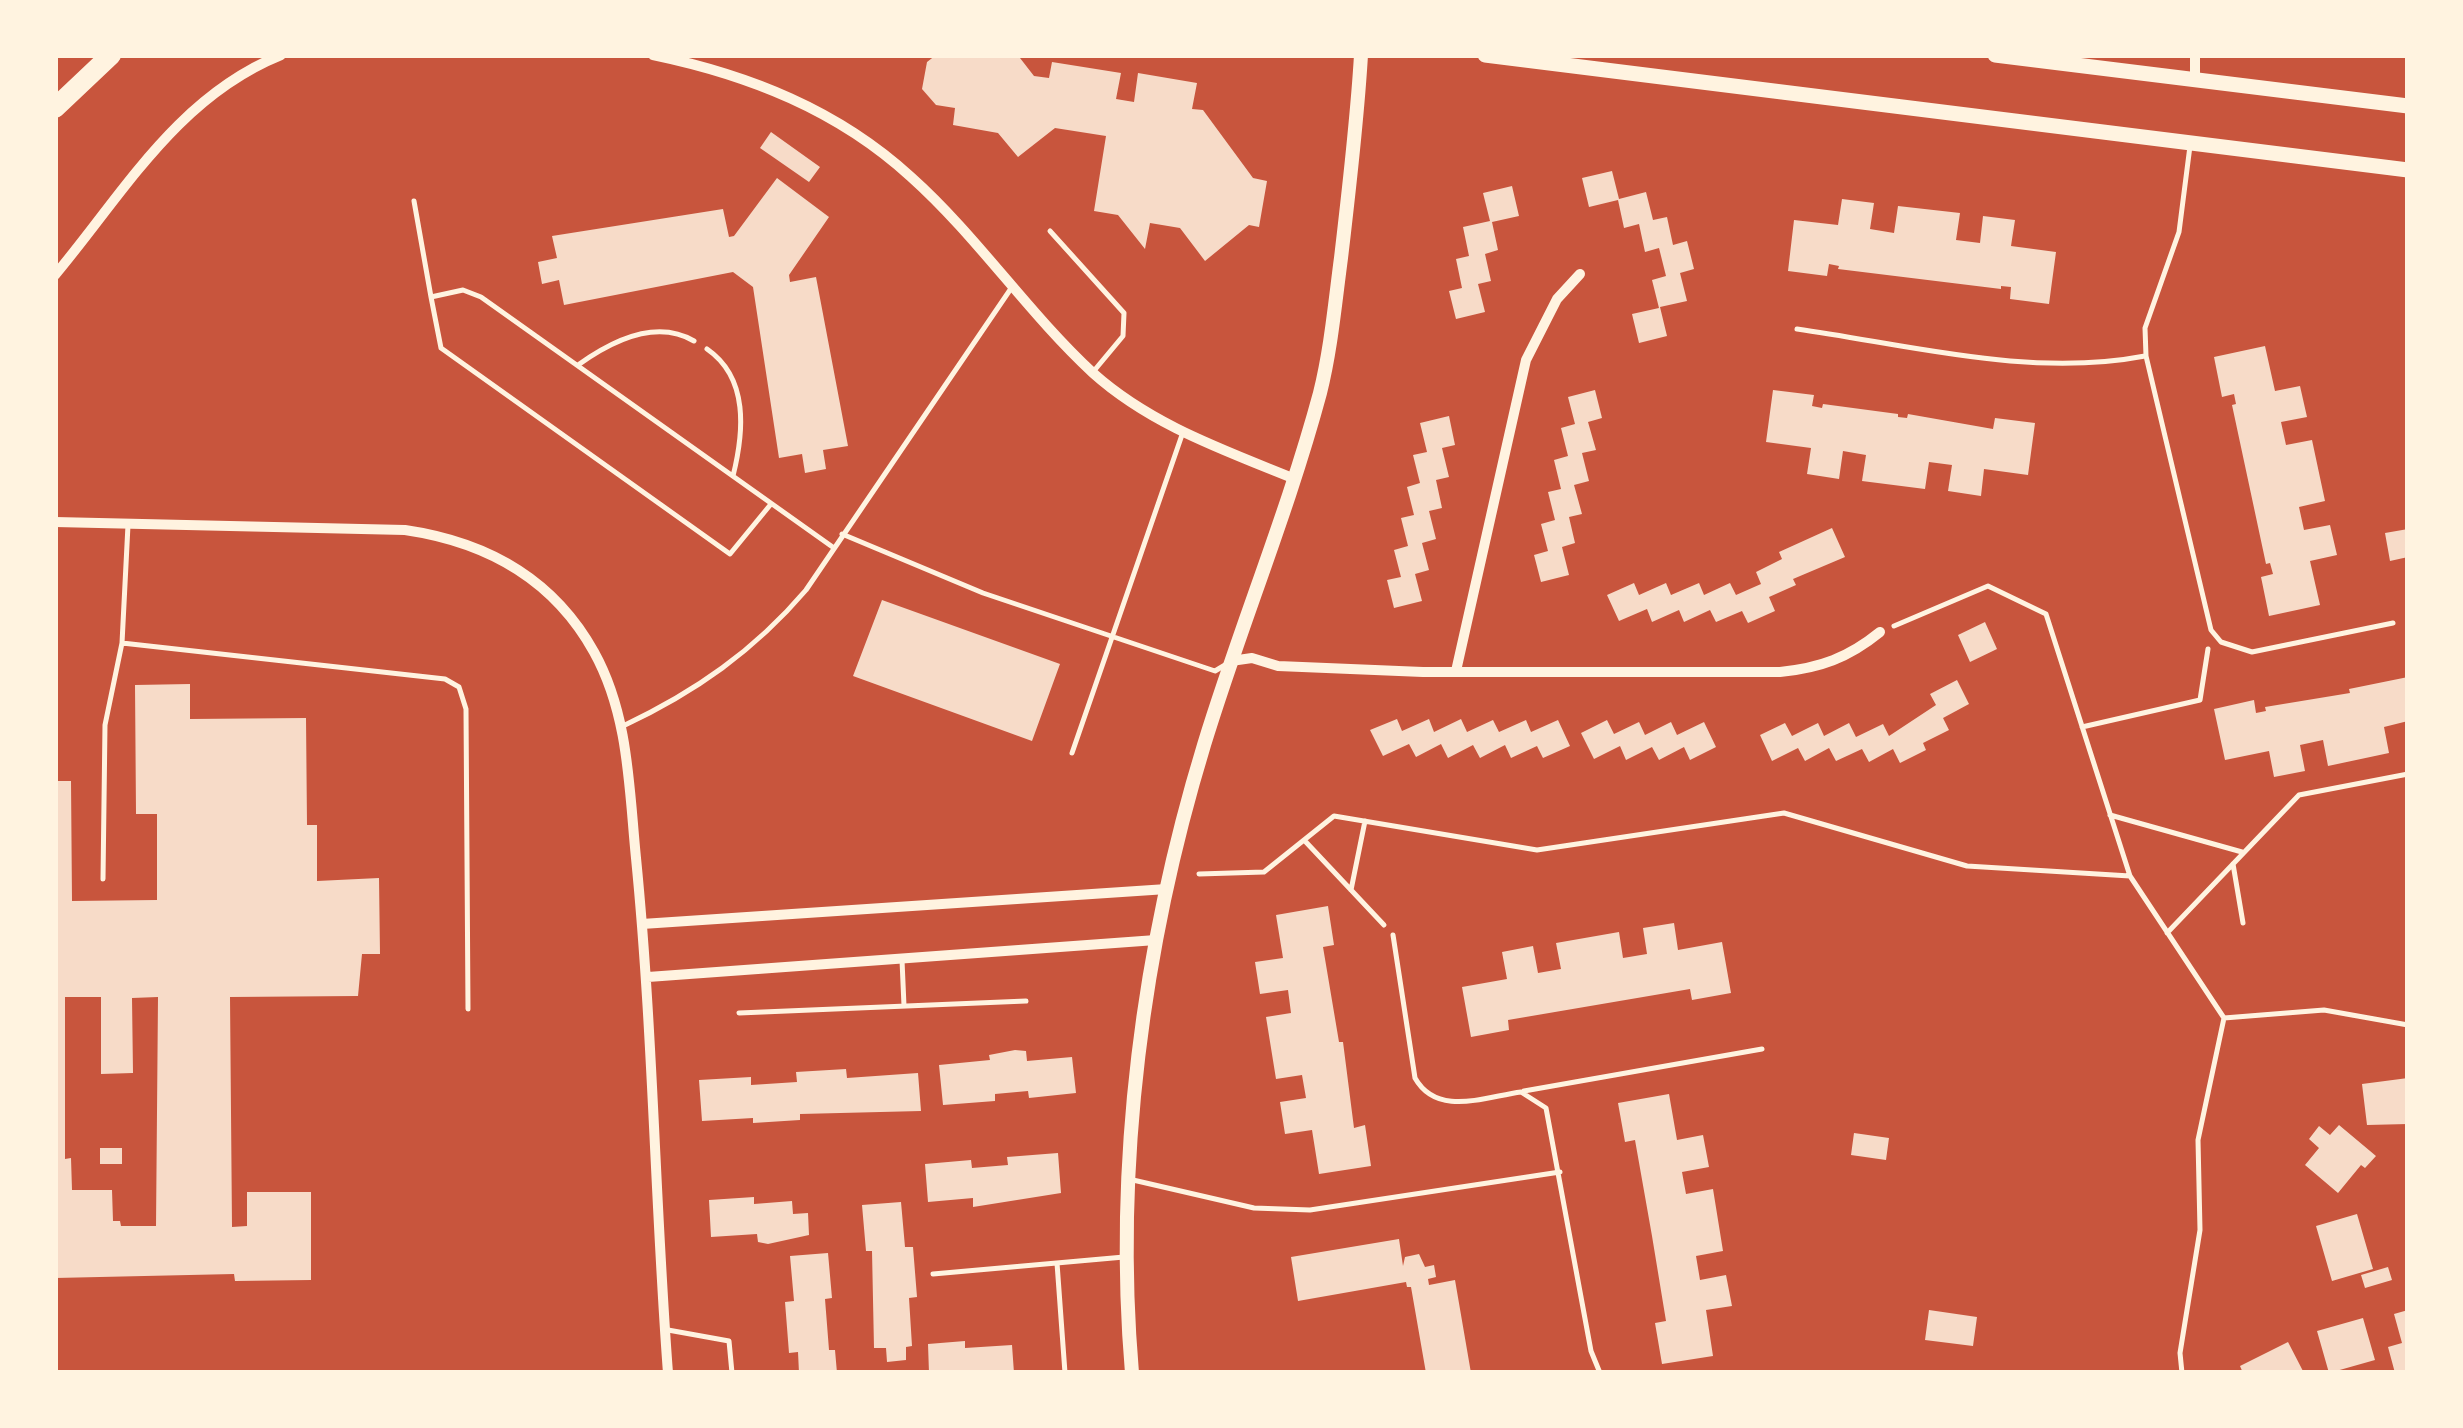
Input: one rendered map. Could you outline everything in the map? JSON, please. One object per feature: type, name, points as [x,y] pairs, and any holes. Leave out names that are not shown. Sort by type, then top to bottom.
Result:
[{"type":"highway","points":[[55,108],[111,55]]},
{"type":"main road","points":[[1485,55],[2408,170]]},
{"type":"main road","points":[[1995,55],[2408,106]]},
{"type":"street","points":[[55,275],[156,146],[228,83],[281,55]]},
{"type":"street","points":[[652,55],[717,70],[828,114],[914,179],[1093,372],[1128,400],[1183,432],[1295,478]]},
{"type":"street","points":[[1132,1373],[1130,1179],[1140,1045],[1156,940],[1232,661],[1295,478],[1331,336],[1356,132],[1361,55]]},
{"type":"street","points":[[2195,55],[2195,80]]},
{"type":"street","points":[[1456,671],[1526,360],[1557,300],[1580,274]]},
{"type":"street","points":[[55,522],[405,530],[444,536],[489,551],[524,571],[571,617],[594,652],[623,726],[648,977],[668,1373]]},
{"type":"street","points":[[1232,661],[1456,671],[1780,672],[1814,669],[1842,659],[1880,632]]},
{"type":"street","points":[[642,924],[1167,889]]},
{"type":"street","points":[[648,977],[1156,940]]},
{"type":"lane","points":[[2191,142],[2178,232],[2151,301],[2146,356],[2211,630],[2221,642],[2252,652],[2394,623]]},
{"type":"lane","points":[[414,202],[441,348],[730,554],[771,504]]},
{"type":"lane","points":[[1050,232],[1124,314],[1124,336],[1093,372]]},
{"type":"lane","points":[[623,726],[700,687],[779,621],[834,548],[1013,286]]},
{"type":"lane","points":[[431,298],[464,290],[481,296],[834,548]]},
{"type":"lane","points":[[1796,329],[2042,364],[2104,364],[2146,356]]},
{"type":"lane","points":[[578,365],[609,343],[626,337],[676,332],[694,341]]},
{"type":"lane","points":[[706,349],[734,374],[742,441],[733,476]]},
{"type":"lane","points":[[1072,753],[1183,432]]},
{"type":"lane","points":[[103,879],[105,725],[122,644],[128,522]]},
{"type":"lane","points":[[842,534],[983,593],[1216,672],[1232,661]]},
{"type":"lane","points":[[122,644],[444,678],[460,687],[466,709],[468,1010]]},
{"type":"lane","points":[[1393,935],[1415,1078],[1422,1092],[1446,1103],[1762,1049]]},
{"type":"lane","points":[[902,957],[904,1006]]},
{"type":"lane","points":[[739,1014],[1026,1001]]},
{"type":"lane","points":[[1521,1092],[1546,1108],[1591,1351],[1600,1373]]},
{"type":"lane","points":[[1130,1179],[1254,1208],[1310,1210],[1560,1172]]},
{"type":"lane","points":[[933,1274],[1128,1257]]},
{"type":"lane","points":[[1057,1263],[1064,1373]]},
{"type":"lane","points":[[665,1330],[729,1341],[732,1373]]},
{"type":"path","points":[[1880,632],[1988,586],[2046,614],[2130,876],[2224,1018],[2198,1140],[2200,1230],[2180,1353],[2182,1373]]},
{"type":"path","points":[[2082,728],[2200,700],[2211,630]]},
{"type":"path","points":[[2168,933],[2298,795],[2408,774]]},
{"type":"path","points":[[1199,874],[1264,872],[1334,816],[1538,850],[1784,813],[1967,866],[2130,876]]},
{"type":"path","points":[[2110,815],[2244,852]]},
{"type":"path","points":[[1352,890],[1366,821]]},
{"type":"path","points":[[1304,840],[1393,935]]},
{"type":"path","points":[[2233,864],[2243,923]]},
{"type":"path","points":[[2224,1018],[2324,1010],[2408,1026]]},
{"type":"building","points":[[936,55],[1020,58],[1034,76],[1049,78],[1052,62],[1121,73],[1116,99],[1134,102],[1138,73],[1197,83],[1192,109],[1203,110],[1253,178],[1267,181],[1259,227],[1249,225],[1205,261],[1180,228],[1150,223],[1145,249],[1118,215],[1094,211],[1106,136],[1055,128],[1018,157],[998,133],[953,125],[955,108],[936,105],[922,89],[927,62]]},
{"type":"building","points":[[771,132],[820,167],[809,182],[760,148]]},
{"type":"building","points":[[1612,171],[1619,199],[1646,192],[1653,220],[1667,217],[1673,245],[1687,241],[1694,269],[1680,273],[1687,301],[1660,307],[1667,336],[1639,343],[1632,314],[1659,308],[1652,280],[1666,276],[1659,248],[1645,252],[1639,224],[1624,228],[1618,200],[1589,207],[1582,178]]},
{"type":"building","points":[[777,178],[829,217],[789,275],[790,282],[816,277],[848,446],[823,450],[826,469],[805,473],[802,454],[779,458],[753,287],[733,272],[564,305],[559,280],[542,284],[538,262],[557,258],[552,236],[723,209],[729,237],[734,236]]},
{"type":"building","points":[[1512,186],[1519,216],[1492,222],[1498,250],[1485,254],[1491,281],[1478,284],[1485,312],[1456,319],[1449,291],[1462,288],[1456,259],[1469,256],[1463,227],[1490,221],[1483,193]]},
{"type":"building","points":[[1842,199],[1874,203],[1870,229],[1894,233],[1898,206],[1960,213],[1956,240],[1980,243],[1983,216],[2015,220],[2011,246],[2056,252],[2049,304],[2010,299],[2011,287],[2001,289],[1838,269],[1839,266],[1829,264],[1827,276],[1788,271],[1794,220],[1838,225]]},
{"type":"building","points":[[2265,346],[2275,391],[2300,386],[2307,417],[2281,422],[2286,445],[2312,440],[2325,501],[2299,507],[2304,530],[2330,525],[2337,555],[2310,561],[2320,605],[2269,616],[2261,577],[2273,574],[2270,563],[2266,564],[2232,405],[2236,404],[2234,394],[2222,397],[2214,357]]},
{"type":"building","points":[[1595,390],[1602,418],[1588,422],[1596,450],[1582,453],[1589,481],[1574,485],[1582,514],[1569,517],[1575,543],[1562,547],[1569,575],[1541,582],[1534,555],[1548,551],[1541,524],[1555,520],[1548,492],[1561,489],[1554,460],[1568,456],[1561,428],[1575,424],[1568,397]]},
{"type":"building","points":[[1773,390],[1814,395],[1812,406],[1822,408],[1823,404],[1907,418],[1908,414],[1993,429],[1995,418],[2035,423],[2028,475],[1984,469],[1981,496],[1948,491],[1952,465],[1929,462],[1925,489],[1862,481],[1866,455],[1843,451],[1839,479],[1807,474],[1811,448],[1766,442]]},
{"type":"building","points":[[1449,416],[1455,445],[1442,448],[1449,477],[1436,480],[1442,508],[1429,511],[1436,539],[1422,543],[1429,570],[1415,574],[1422,601],[1394,608],[1387,580],[1401,577],[1394,550],[1408,546],[1401,518],[1414,515],[1407,487],[1420,483],[1413,455],[1427,452],[1420,423]]},
{"type":"building","points":[[1832,528],[1845,557],[1793,579],[1796,585],[1769,597],[1775,611],[1748,623],[1742,611],[1716,622],[1710,610],[1684,622],[1679,610],[1652,622],[1647,609],[1619,621],[1607,595],[1634,583],[1639,595],[1666,583],[1671,595],[1699,583],[1704,595],[1730,583],[1736,595],[1761,584],[1756,572],[1782,559],[1779,552]]},
{"type":"building","points":[[2408,529],[2408,557],[2390,561],[2385,533]]},
{"type":"building","points":[[882,600],[1060,664],[1032,741],[853,676]]},
{"type":"building","points":[[1985,622],[1997,649],[1970,662],[1958,635]]},
{"type":"building","points":[[2408,677],[2408,721],[2384,727],[2389,753],[2328,766],[2323,740],[2300,745],[2305,771],[2274,777],[2269,751],[2225,760],[2214,709],[2254,700],[2256,713],[2266,711],[2265,707],[2350,693],[2349,689]]},
{"type":"building","points":[[1957,680],[1969,704],[1943,718],[1949,730],[1923,743],[1926,750],[1900,763],[1893,749],[1869,762],[1862,749],[1836,761],[1829,748],[1805,761],[1798,748],[1772,761],[1760,735],[1785,723],[1792,736],[1818,723],[1824,736],[1849,723],[1856,737],[1883,724],[1889,736],[1936,705],[1930,694]]},
{"type":"building","points":[[190,684],[190,719],[306,718],[307,825],[317,825],[317,881],[379,878],[380,954],[362,954],[358,996],[230,997],[232,1227],[247,1226],[247,1192],[311,1192],[311,1280],[235,1281],[234,1274],[55,1278],[55,781],[71,781],[72,901],[157,900],[157,814],[136,814],[135,685]],"holes":[[[65,997],[101,997],[101,1074],[133,1073],[132,998],[158,997],[156,1226],[121,1226],[120,1221],[113,1221],[112,1190],[72,1190],[71,1158],[65,1159]]]},
{"type":"building","points":[[1397,719],[1402,731],[1429,719],[1434,732],[1461,719],[1467,732],[1493,720],[1499,732],[1526,720],[1531,732],[1558,720],[1570,746],[1543,758],[1537,746],[1511,758],[1505,745],[1480,758],[1473,745],[1448,758],[1441,744],[1416,757],[1409,744],[1383,756],[1370,730]]},
{"type":"building","points":[[1607,720],[1614,734],[1639,722],[1645,735],[1671,722],[1677,735],[1704,722],[1716,747],[1690,760],[1684,747],[1659,760],[1652,747],[1626,760],[1620,746],[1594,759],[1581,733]]},
{"type":"building","points":[[1328,906],[1334,945],[1323,947],[1339,1042],[1343,1042],[1354,1128],[1365,1125],[1371,1166],[1319,1174],[1312,1130],[1285,1134],[1280,1102],[1306,1098],[1302,1075],[1276,1079],[1266,1017],[1291,1013],[1288,990],[1260,994],[1255,962],[1283,958],[1276,915]]},
{"type":"building","points":[[1674,923],[1678,950],[1722,942],[1731,993],[1692,1000],[1690,989],[1508,1020],[1509,1030],[1471,1037],[1462,987],[1507,979],[1502,952],[1533,946],[1538,973],[1561,969],[1556,943],[1619,932],[1623,958],[1647,954],[1643,928]]},
{"type":"building","points":[[1026,1051],[1027,1061],[1072,1057],[1076,1093],[1029,1098],[1028,1091],[995,1094],[995,1101],[943,1105],[939,1065],[990,1060],[989,1055]]},
{"type":"building","points":[[846,1069],[847,1078],[918,1073],[921,1111],[800,1114],[800,1120],[753,1123],[753,1118],[702,1121],[699,1080],[751,1077],[751,1085],[797,1082],[796,1072]]},
{"type":"building","points":[[2408,1078],[2408,1124],[2367,1125],[2362,1084]]},
{"type":"building","points":[[1669,1094],[1677,1140],[1703,1135],[1709,1167],[1682,1172],[1686,1194],[1713,1189],[1723,1251],[1696,1256],[1700,1280],[1726,1275],[1732,1306],[1706,1310],[1713,1356],[1662,1364],[1655,1323],[1666,1321],[1652,1236],[1635,1140],[1625,1142],[1618,1103]]},
{"type":"building","points":[[2339,1125],[2376,1156],[2365,1168],[2361,1165],[2338,1193],[2305,1165],[2319,1148],[2309,1139],[2319,1126],[2330,1135]]},
{"type":"building","points":[[1854,1133],[1889,1138],[1886,1160],[1851,1155]]},
{"type":"building","points":[[100,1148],[122,1148],[122,1164],[100,1164]]},
{"type":"building","points":[[1058,1153],[1061,1193],[973,1207],[973,1198],[928,1202],[925,1164],[971,1160],[972,1168],[1008,1165],[1007,1157]]},
{"type":"building","points":[[754,1197],[754,1204],[792,1201],[793,1214],[808,1213],[809,1235],[768,1244],[758,1242],[757,1234],[711,1237],[709,1200]]},
{"type":"building","points":[[901,1202],[905,1247],[913,1247],[917,1297],[909,1298],[912,1346],[906,1347],[906,1360],[887,1362],[886,1348],[874,1348],[872,1251],[866,1251],[862,1205]]},
{"type":"building","points":[[2357,1214],[2373,1269],[2332,1281],[2316,1226]]},
{"type":"building","points":[[1399,1239],[1403,1266],[1405,1257],[1419,1254],[1425,1267],[1434,1265],[1436,1277],[1428,1279],[1429,1285],[1455,1280],[1471,1373],[1426,1373],[1411,1287],[1406,1282],[1298,1301],[1291,1257]]},
{"type":"building","points":[[828,1253],[832,1298],[825,1299],[829,1350],[835,1350],[837,1373],[799,1373],[798,1352],[789,1353],[785,1302],[794,1301],[790,1256]]},
{"type":"building","points":[[2388,1267],[2392,1280],[2365,1288],[2361,1275]]},
{"type":"building","points":[[1929,1310],[1977,1317],[1973,1346],[1925,1340]]},
{"type":"building","points":[[2408,1310],[2408,1372],[2395,1373],[2388,1347],[2402,1343],[2394,1314]]},
{"type":"building","points":[[2363,1318],[2375,1360],[2329,1373],[2317,1331]]},
{"type":"building","points":[[965,1341],[965,1348],[1012,1345],[1014,1373],[929,1373],[928,1344]]},
{"type":"building","points":[[2288,1342],[2304,1373],[2243,1373],[2240,1366]]}]
